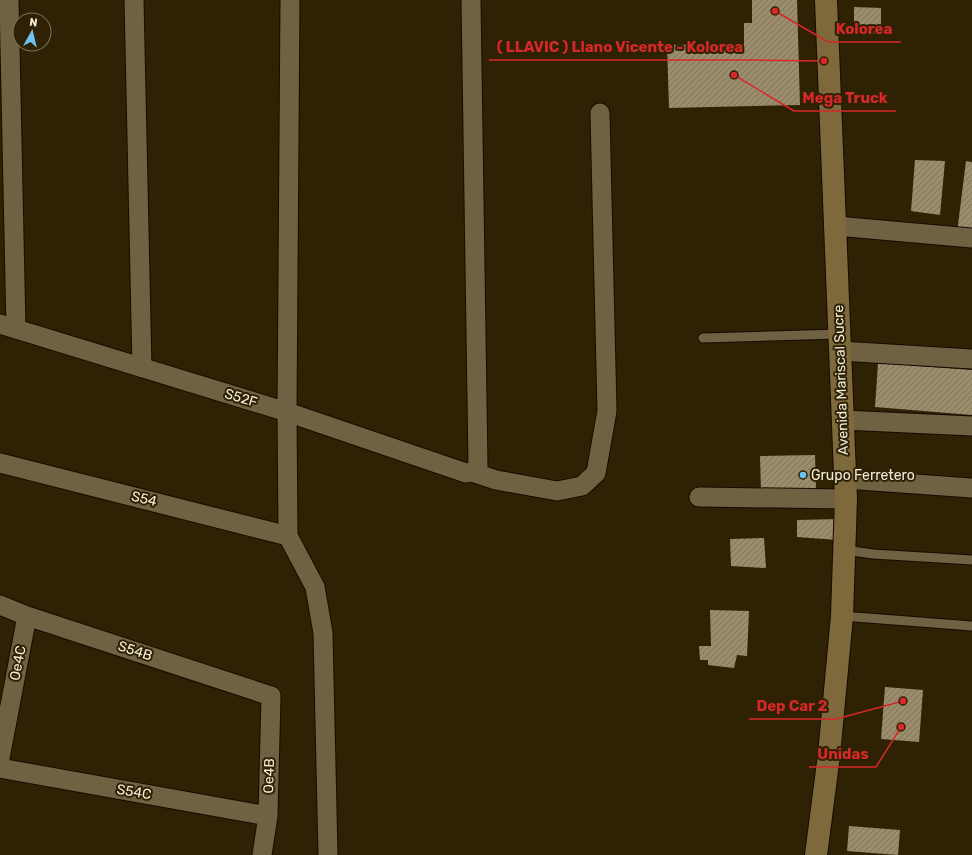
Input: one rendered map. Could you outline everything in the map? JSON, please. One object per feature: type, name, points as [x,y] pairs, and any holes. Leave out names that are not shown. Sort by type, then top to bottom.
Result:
[{"type":"main road","name":"Avenida Mariscal Sucre","points":[[816,855],[829,755],[842,616],[845,550],[843,420],[826,0]]},
{"type":"street","points":[[8,327],[9,0]]},
{"type":"street","points":[[134,0],[142,368]]},
{"type":"street","points":[[290,0],[287,412],[288,536],[315,587],[323,633],[328,855]]},
{"type":"street","points":[[471,0],[475,469]]},
{"type":"street","name":"S52F","points":[[8,327],[287,412],[466,474],[475,469],[496,480],[556,490],[582,486],[596,474],[607,411],[600,113]]},
{"type":"street","points":[[836,226],[972,238]]},
{"type":"street","points":[[840,342],[972,359]]},
{"type":"street","points":[[843,420],[972,426]]},
{"type":"street","name":"S54","points":[[0,463],[288,536]]},
{"type":"street","points":[[699,497],[845,489],[972,488]]},
{"type":"street","name":"S54B","points":[[0,605],[27,616],[271,696]]},
{"type":"street","name":"Oe4C","points":[[0,758],[27,616]]},
{"type":"street","name":"Oe4B","points":[[262,855],[268,816],[271,696]]},
{"type":"street","name":"S54C","points":[[0,768],[268,816]]},
{"type":"lane","points":[[703,338],[840,342]]},
{"type":"lane","points":[[845,550],[873,554],[972,560]]},
{"type":"lane","points":[[842,616],[972,626]]},
{"type":"building","points":[[752,0],[797,0],[800,105],[669,108],[667,45],[744,44],[744,23],[752,23]]},
{"type":"building","points":[[854,7],[881,8],[881,34],[854,33]]},
{"type":"building","points":[[915,160],[945,161],[940,215],[911,211]]},
{"type":"building","points":[[966,161],[972,162],[972,235],[957,233]]},
{"type":"building","points":[[878,363],[972,370],[972,415],[875,407]]},
{"type":"building","points":[[815,455],[816,490],[761,491],[760,456]]},
{"type":"building","points":[[840,519],[838,540],[797,537],[797,520]]},
{"type":"building","points":[[764,538],[766,568],[731,566],[730,539]]},
{"type":"building","points":[[710,610],[749,611],[747,656],[737,655],[734,668],[708,665],[708,660],[700,660],[699,646],[711,646]]},
{"type":"building","points":[[885,687],[923,690],[919,742],[881,739]]},
{"type":"building","points":[[849,826],[900,830],[898,855],[847,851]]},
{"type":"place","name":"Kolorea","points":[[775,11]]},
{"type":"place","name":"( LLAVIC ) Llano Vicente - Kolorea","points":[[824,61]]},
{"type":"place","name":"Mega Truck","points":[[734,75]]},
{"type":"place","name":"Grupo Ferretero","points":[[803,475]]},
{"type":"place","name":"Dep Car 2","points":[[903,701]]},
{"type":"place","name":"Unidas","points":[[901,727]]}]
